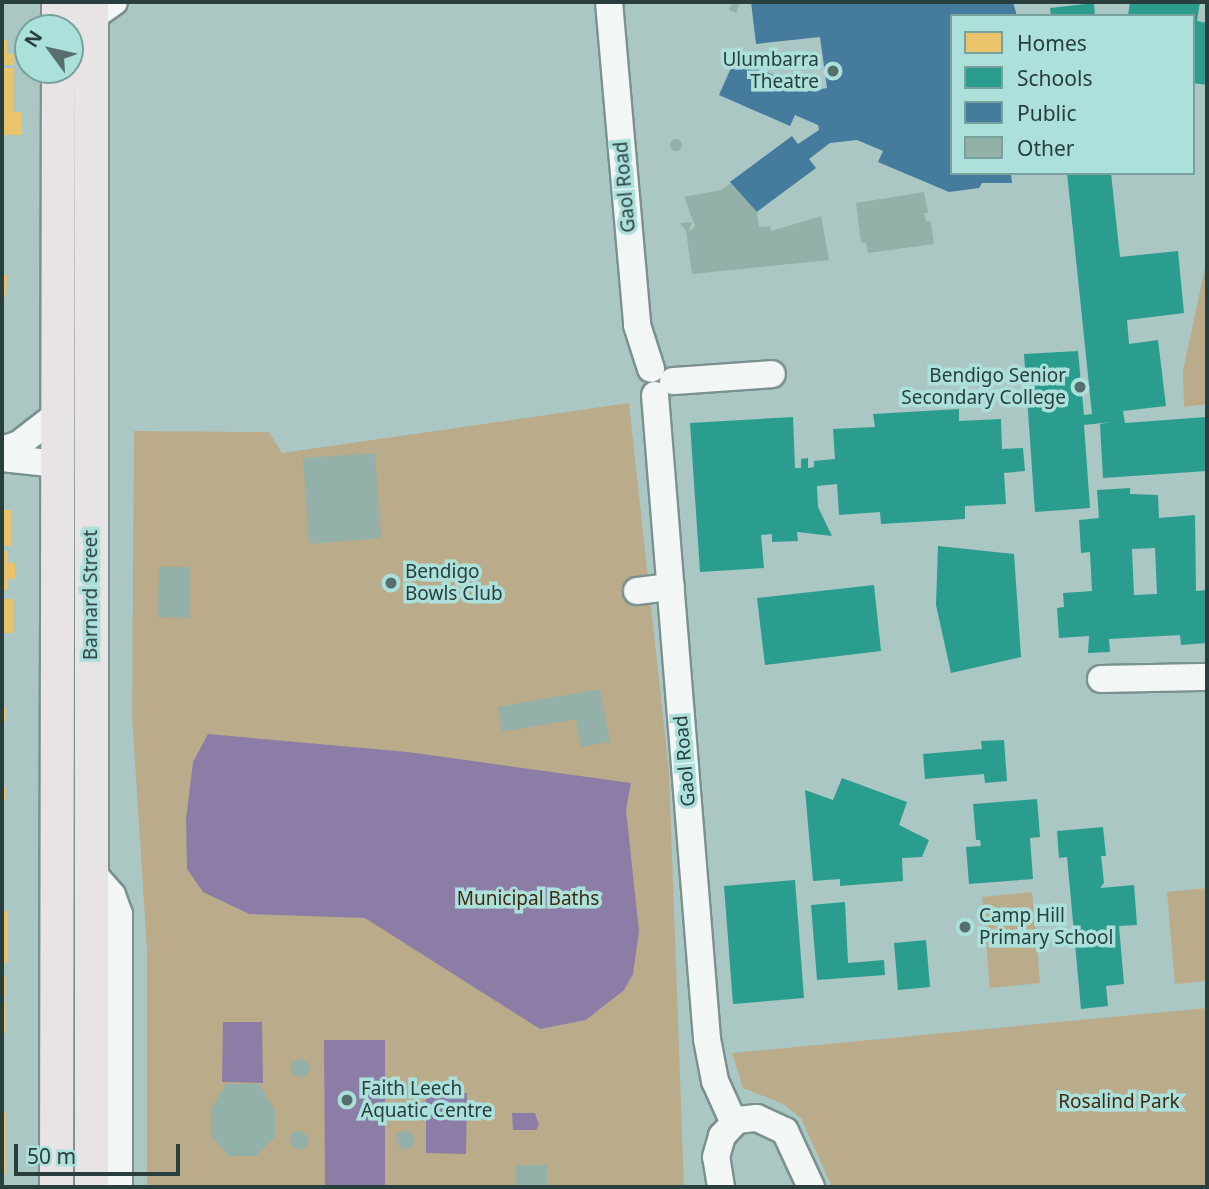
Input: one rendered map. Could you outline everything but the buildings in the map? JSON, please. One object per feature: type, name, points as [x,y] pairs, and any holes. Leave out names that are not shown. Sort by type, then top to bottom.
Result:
[{"type":"main road","points":[[57,208],[73,80],[93,6]]},
{"type":"main road","name":"Barnard Street","points":[[91,1187],[93,6]]},
{"type":"main road","name":"Barnard Street","points":[[58,84],[57,992],[60,1187]]},
{"type":"main road","points":[[58,464],[68,463],[76,451],[78,299],[91,236]]},
{"type":"main road","points":[[57,992],[68,943],[73,786],[91,766]]},
{"type":"main road","points":[[60,1187],[75,1094],[91,1030]]},
{"type":"street","name":"Gaol Road","points":[[609,2],[637,325],[660,382],[671,587],[712,1071],[733,1123]]},
{"type":"street","points":[[660,382],[772,374]]},
{"type":"street","points":[[2,450],[19,444],[58,414]]},
{"type":"street","points":[[2,458],[58,464]]},
{"type":"street","points":[[637,591],[671,587]]},
{"type":"street","points":[[1101,679],[1207,676],[1207,702]]},
{"type":"street","points":[[91,871],[112,895],[119,914],[119,1187]]},
{"type":"street","points":[[90,1129],[118,1081]]},
{"type":"street","points":[[722,1187],[717,1150],[733,1123],[765,1118],[780,1126],[795,1146],[811,1187]]},
{"type":"green space","points":[[1207,258],[1207,404],[1184,407],[1183,371]]},
{"type":"green space","points":[[629,403],[669,772],[684,1187],[147,1187],[147,950],[132,714],[134,431],[269,432],[282,453]]},
{"type":"green space","points":[[1207,888],[1207,981],[1175,984],[1167,892]]},
{"type":"green space","points":[[1032,892],[1040,983],[990,988],[982,897]]},
{"type":"green space","name":"Rosalind Park","points":[[1207,1008],[1207,1187],[832,1187],[801,1118],[783,1104],[743,1088],[732,1053]]},
{"type":"shaded area","name":"Municipal Baths","points":[[208,734],[408,752],[631,783],[626,810],[639,931],[633,974],[624,990],[586,1020],[540,1029],[365,918],[249,914],[203,892],[187,869],[186,819],[193,762]]},
{"type":"shaded area","points":[[223,1022],[262,1022],[263,1083],[222,1082]]},
{"type":"shaded area","points":[[324,1040],[385,1040],[385,1187],[325,1187]]},
{"type":"shaded area","points":[[426,1093],[467,1093],[466,1154],[426,1153]]},
{"type":"shaded area","points":[[512,1113],[535,1113],[539,1125],[536,1130],[513,1130]]},
{"type":"place","name":"Ulumbarra Theatre","points":[[833,71]]},
{"type":"place","name":"Bendigo Senior Secondary College","points":[[1080,387]]},
{"type":"place","name":"Bendigo Bowls Club","points":[[391,583]]},
{"type":"place","name":"Camp Hill Primary School","points":[[965,927]]},
{"type":"place","name":"Faith Leech Aquatic Centre","points":[[347,1100]]}]
